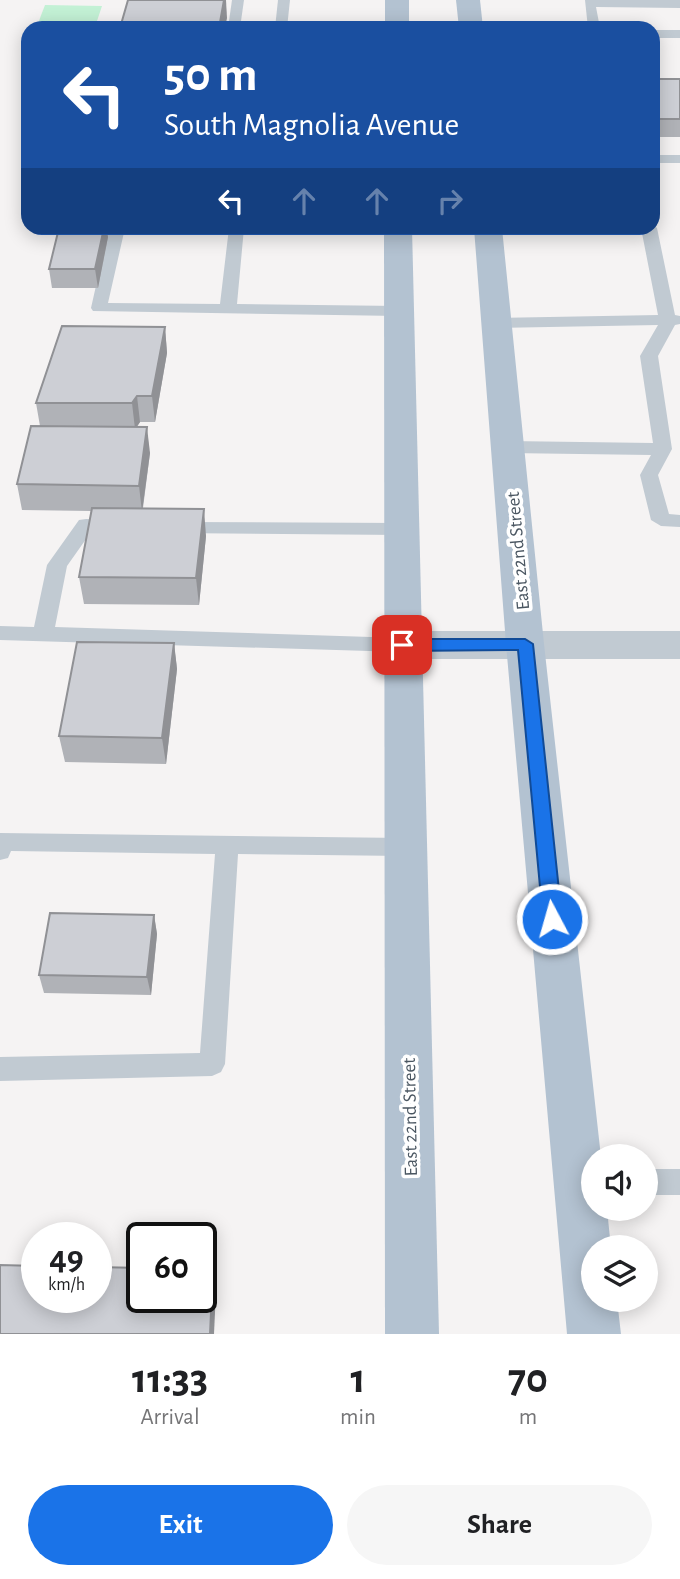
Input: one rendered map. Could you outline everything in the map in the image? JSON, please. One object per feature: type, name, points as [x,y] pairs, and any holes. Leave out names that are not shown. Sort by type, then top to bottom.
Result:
[{"type":"main road","points":[[397,0],[397,21]]},
{"type":"main road","points":[[468,0],[470,21]]},
{"type":"main road","name":"East 22nd Street","points":[[398,235],[412,1334]]},
{"type":"main road","name":"East 22nd Street","points":[[489,235],[525,644],[582,1144]]},
{"type":"main road","name":"East 22nd Street","points":[[588,1221],[594,1334]]},
{"type":"street","points":[[402,645],[680,645]]},
{"type":"lane","points":[[235,21],[238,0]]},
{"type":"lane","points":[[282,21],[284,0]]},
{"type":"lane","points":[[593,21],[589,3],[680,4]]},
{"type":"lane","points":[[660,34],[680,34]]},
{"type":"lane","points":[[660,159],[680,159]]},
{"type":"lane","points":[[115,235],[99,308],[399,311]]},
{"type":"lane","points":[[228,309],[236,235]]},
{"type":"lane","points":[[651,235],[676,322]]},
{"type":"lane","points":[[496,323],[676,322]]},
{"type":"lane","points":[[676,322],[649,356],[663,449],[649,475],[661,520],[680,521]]},
{"type":"lane","points":[[508,447],[663,449]]},
{"type":"lane","points":[[43,634],[57,565],[86,525],[213,529],[401,529]]},
{"type":"lane","points":[[0,633],[402,645]]},
{"type":"lane","points":[[0,851],[2,842],[405,848]]},
{"type":"lane","points":[[0,1069],[212,1063],[227,845]]},
{"type":"lane","points":[[658,1182],[680,1182]]},
{"type":"green space","points":[[45,5],[102,6],[97,21],[39,21]]},
{"type":"building","points":[[128,0],[224,0],[220,21],[122,21]]},
{"type":"building","points":[[660,79],[680,79],[680,119],[660,119]]},
{"type":"building","points":[[57,235],[102,235],[95,269],[49,269]]},
{"type":"building","points":[[62,326],[165,327],[152,396],[137,396],[132,403],[36,403]]},
{"type":"building","points":[[31,426],[147,427],[139,486],[17,484]]},
{"type":"building","points":[[92,508],[204,509],[196,578],[79,577]]},
{"type":"building","points":[[77,642],[174,643],[162,738],[59,736]]},
{"type":"building","points":[[50,913],[154,915],[147,977],[39,975]]},
{"type":"building","points":[[0,1265],[21,1266],[21,1313],[112,1313],[112,1267],[126,1268],[126,1313],[211,1313],[210,1334],[0,1334]]},
{"type":"route","points":[[402,645],[525,644],[552,919]]}]
